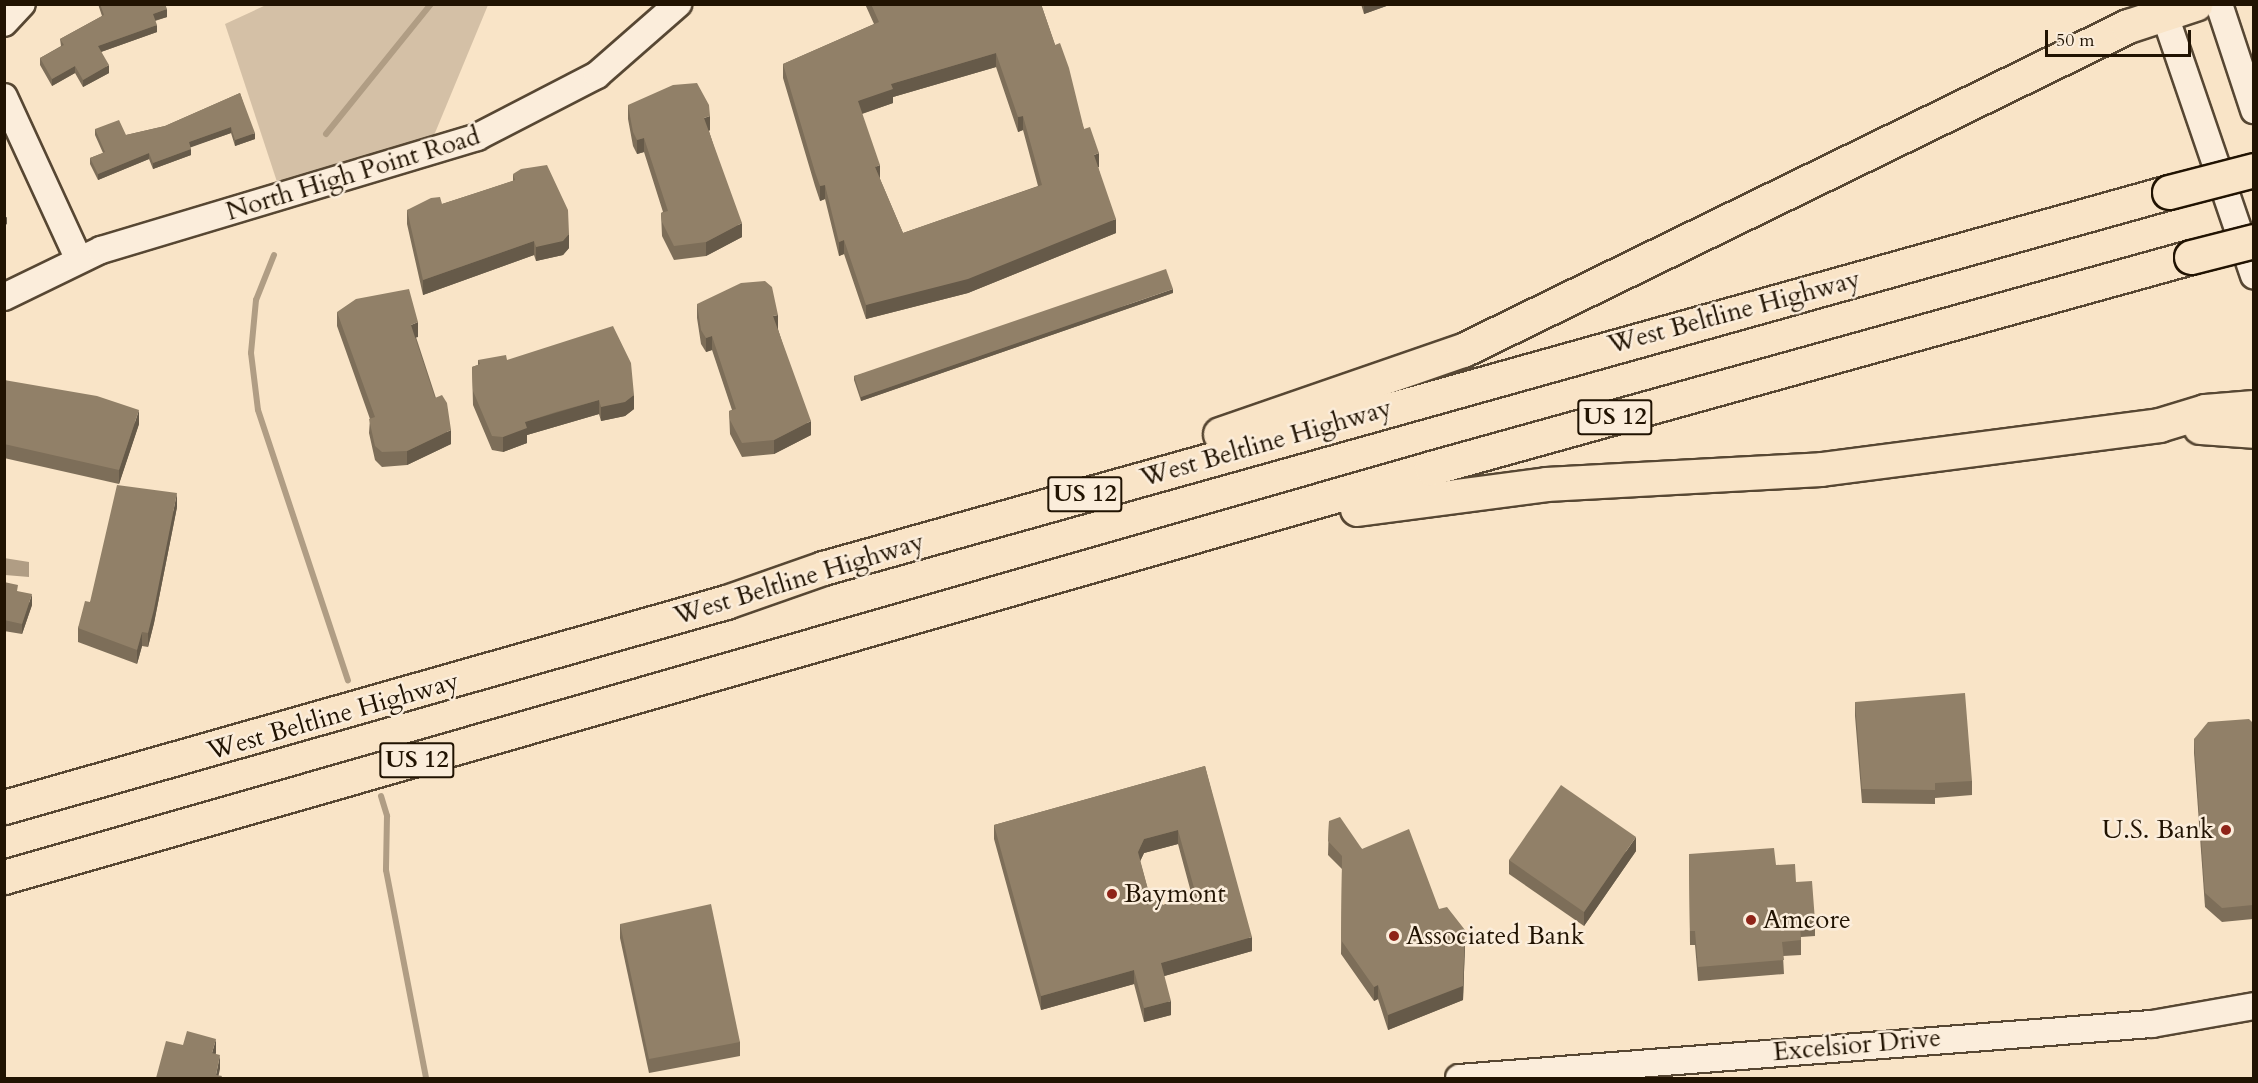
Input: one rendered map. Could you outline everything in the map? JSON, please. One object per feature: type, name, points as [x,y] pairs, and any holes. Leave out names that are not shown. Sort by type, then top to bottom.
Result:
[{"type":"highway","points":[[824,568],[912,533],[1410,373],[2173,7]]},
{"type":"highway","name":"West Beltline Highway","points":[[4,807],[715,606],[824,568],[2253,170]]},
{"type":"highway","name":"US 12","points":[[4,877],[2253,241]]},
{"type":"highway","points":[[1040,583],[1338,512],[1432,496],[1821,469],[2159,425],[2205,411],[2253,407]]},
{"type":"highway","points":[[2159,425],[2253,431]]},
{"type":"street","points":[[4,23],[22,4]]},
{"type":"street","name":"North High Point Road","points":[[4,297],[78,258],[477,137],[597,75],[678,4]]},
{"type":"street","points":[[2218,4],[2253,110]]},
{"type":"street","points":[[2173,7],[2253,276]]},
{"type":"street","points":[[4,97],[78,258]]},
{"type":"street","name":"Excelsior Drive","points":[[1459,1078],[2152,1024],[2253,1006]]},
{"type":"shaded area","points":[[266,5],[488,5],[425,157],[282,197],[225,24]]},
{"type":"shaded area","points":[[4,558],[29,562],[29,577],[5,575]]},
{"type":"building","points":[[100,4],[165,4],[167,9],[153,14],[157,25],[98,46],[109,65],[83,80],[75,66],[52,79],[40,58],[64,45],[60,39],[104,15]]},
{"type":"building","points":[[871,4],[1041,4],[1055,45],[1060,43],[1069,68],[1084,129],[1090,127],[1099,153],[1094,155],[1116,219],[968,279],[866,305],[844,240],[839,242],[825,185],[820,186],[815,172],[783,64],[879,22]],"holes":[[[996,53],[1018,117],[1023,116],[1042,185],[903,233],[875,167],[880,165],[858,101],[893,89],[891,84]]]},
{"type":"building","points":[[697,83],[709,105],[710,116],[704,118],[742,223],[706,242],[674,246],[662,222],[661,213],[668,211],[644,138],[637,140],[633,132],[628,105],[673,85]]},
{"type":"building","points":[[240,93],[255,133],[235,140],[231,127],[189,142],[191,149],[153,163],[149,153],[98,174],[90,158],[105,152],[95,129],[119,120],[126,135],[165,126]]},
{"type":"building","points":[[547,165],[568,210],[569,234],[563,241],[536,247],[534,241],[423,280],[407,210],[431,198],[440,197],[442,204],[515,180],[513,174],[521,169]]},
{"type":"building","points":[[1166,269],[1173,289],[861,397],[854,376]]},
{"type":"building","points":[[765,281],[772,287],[778,315],[773,316],[811,421],[774,440],[742,443],[730,420],[729,411],[736,409],[712,336],[706,338],[701,330],[697,304],[741,283]]},
{"type":"building","points":[[409,289],[418,322],[411,325],[435,398],[442,395],[447,403],[451,430],[407,451],[382,452],[375,446],[369,419],[375,417],[337,312],[356,299]]},
{"type":"building","points":[[613,326],[631,363],[634,395],[625,402],[601,407],[599,400],[556,412],[525,422],[527,428],[503,437],[492,436],[473,391],[472,367],[480,364],[478,360],[506,355],[507,360]]},
{"type":"building","points":[[4,380],[97,396],[139,410],[119,470],[4,444]]},
{"type":"building","points":[[117,485],[177,493],[148,633],[142,632],[137,650],[78,628],[85,601],[90,602]]},
{"type":"building","points":[[4,582],[18,585],[17,591],[32,594],[22,624],[4,620]]},
{"type":"building","points":[[1965,693],[1972,781],[1935,783],[1935,790],[1862,789],[1855,702]]},
{"type":"building","name":"U.S. Bank","points":[[2249,719],[2253,723],[2253,905],[2222,908],[2205,893],[2194,739],[2208,722]]},
{"type":"building","name":"Baymont","points":[[1205,766],[1252,937],[1161,963],[1171,1001],[1144,1008],[1134,970],[1041,996],[994,825]],"holes":[[[1178,830],[1196,895],[1163,905],[1150,897],[1138,852],[1144,839]]]},
{"type":"building","points":[[1561,785],[1636,837],[1584,912],[1509,860]]},
{"type":"building","points":[[1340,817],[1362,849],[1409,829],[1439,909],[1447,907],[1465,930],[1463,986],[1388,1015],[1378,985],[1374,987],[1341,940],[1342,856],[1328,841],[1329,821]]},
{"type":"building","name":"Amcore","points":[[1774,848],[1776,865],[1795,864],[1796,882],[1812,881],[1815,921],[1800,923],[1801,940],[1782,942],[1784,960],[1698,967],[1695,931],[1690,931],[1689,854]]},
{"type":"building","points":[[711,904],[740,1042],[649,1059],[620,924]]},
{"type":"building","points":[[187,1031],[216,1039],[212,1053],[220,1055],[216,1075],[222,1076],[221,1078],[156,1078],[166,1041],[183,1045]]},
{"type":"waterway","points":[[326,134],[431,4]]},
{"type":"waterway","points":[[274,255],[256,300],[251,353],[258,410],[348,680]]},
{"type":"waterway","points":[[381,796],[387,816],[386,870],[426,1078]]},
{"type":"place","name":"U.S. Bank","points":[[2226,830]]},
{"type":"place","name":"Baymont","points":[[1112,894]]},
{"type":"place","name":"Amcore","points":[[1751,920]]},
{"type":"place","name":"Associated Bank","points":[[1394,936]]}]
